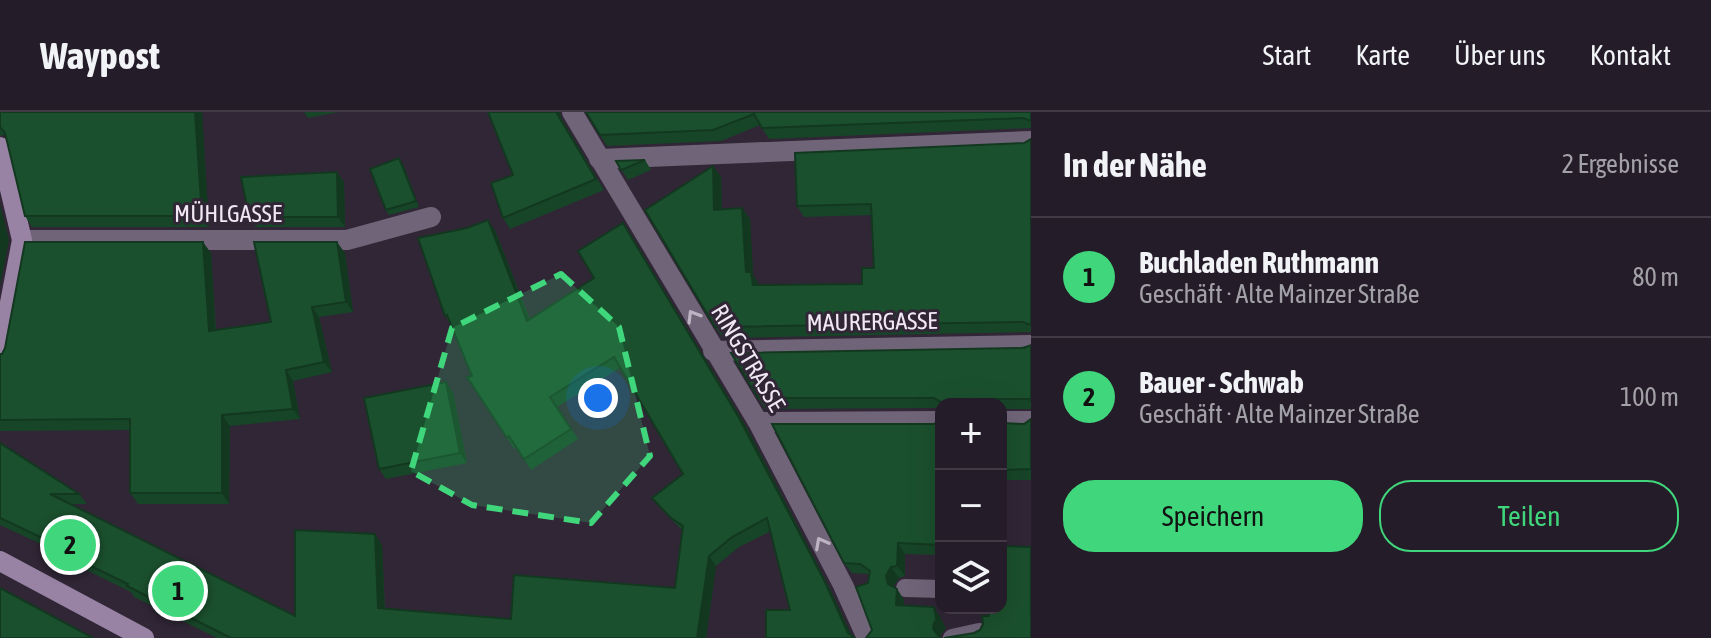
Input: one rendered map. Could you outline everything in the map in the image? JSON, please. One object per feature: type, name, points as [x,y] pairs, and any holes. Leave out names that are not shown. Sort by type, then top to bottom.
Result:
[{"type":"street","name":"RINGSTRASSE","points":[[572,112],[758,422],[843,585],[867,638]]},
{"type":"street","points":[[599,159],[1031,141]]},
{"type":"street","points":[[0,147],[22,240],[0,355]]},
{"type":"street","name":"MÜHLGASSE","points":[[22,240],[347,240],[431,217]]},
{"type":"street","name":"MAURERGASSE","points":[[713,351],[1031,345]]},
{"type":"street","points":[[758,422],[935,421]]},
{"type":"street","points":[[1007,421],[1031,421]]},
{"type":"street","points":[[0,561],[144,638]]},
{"type":"lane","points":[[843,585],[866,586]]},
{"type":"lane","points":[[905,588],[935,589]]},
{"type":"lane","points":[[952,638],[979,632]]},
{"type":"highlighted area","points":[[561,274],[619,327],[650,456],[591,523],[472,505],[411,471],[452,328]]},
{"type":"building","points":[[0,112],[195,112],[202,216],[25,216],[5,133],[0,127]]},
{"type":"building","points":[[488,112],[556,112],[596,179],[503,218],[491,183],[513,175]]},
{"type":"building","points":[[586,112],[1031,112],[1031,121],[1023,118],[762,128],[754,114],[713,130],[600,135]]},
{"type":"building","points":[[1031,139],[1031,325],[1023,322],[715,327],[645,210],[713,166],[714,210],[742,208],[746,272],[751,272],[753,285],[862,284],[862,268],[874,268],[871,204],[797,206],[795,153],[1024,143]]},
{"type":"building","points":[[399,158],[416,201],[386,210],[370,169]]},
{"type":"building","points":[[645,160],[621,170],[616,161]]},
{"type":"building","points":[[337,172],[338,217],[249,217],[241,177]]},
{"type":"building","points":[[488,220],[527,321],[594,278],[578,251],[623,223],[739,418],[824,580],[848,633],[855,638],[766,638],[766,610],[790,610],[767,518],[732,537],[709,556],[697,638],[231,638],[68,555],[70,551],[0,518],[0,443],[79,494],[50,494],[295,616],[295,530],[375,534],[378,608],[511,619],[514,575],[675,588],[683,526],[652,498],[683,474],[614,357],[550,397],[571,429],[524,459],[467,377],[472,376],[445,316],[418,238],[467,228]]},
{"type":"building","points":[[25,242],[203,242],[209,331],[271,322],[254,242],[337,242],[346,302],[312,307],[324,362],[286,370],[293,409],[222,415],[222,493],[130,493],[130,419],[0,420],[0,354],[5,348]]},
{"type":"building","points":[[1031,345],[1031,401],[1007,398],[758,398],[731,353],[1024,348]]},
{"type":"building","points":[[446,382],[460,453],[379,469],[364,398]]},
{"type":"building","points":[[1031,419],[1031,469],[1007,470],[1007,423],[1024,424]]},
{"type":"building","points":[[772,424],[934,424],[935,545],[898,543],[897,566],[891,567],[886,576],[888,584],[897,589],[896,605],[934,607],[936,618],[939,617],[933,629],[940,638],[866,638],[872,630],[856,587],[868,583],[870,571],[860,564],[844,563]]},
{"type":"building","points":[[1007,546],[1031,547],[1031,638],[944,638],[974,633],[983,624],[982,616],[1007,614]]},
{"type":"building","points":[[0,588],[93,638],[0,638]]},
{"type":"place","name":"Bauer - Schwab","points":[[70,545]]},
{"type":"place","name":"Buchladen Ruthmann","points":[[178,591]]}]
